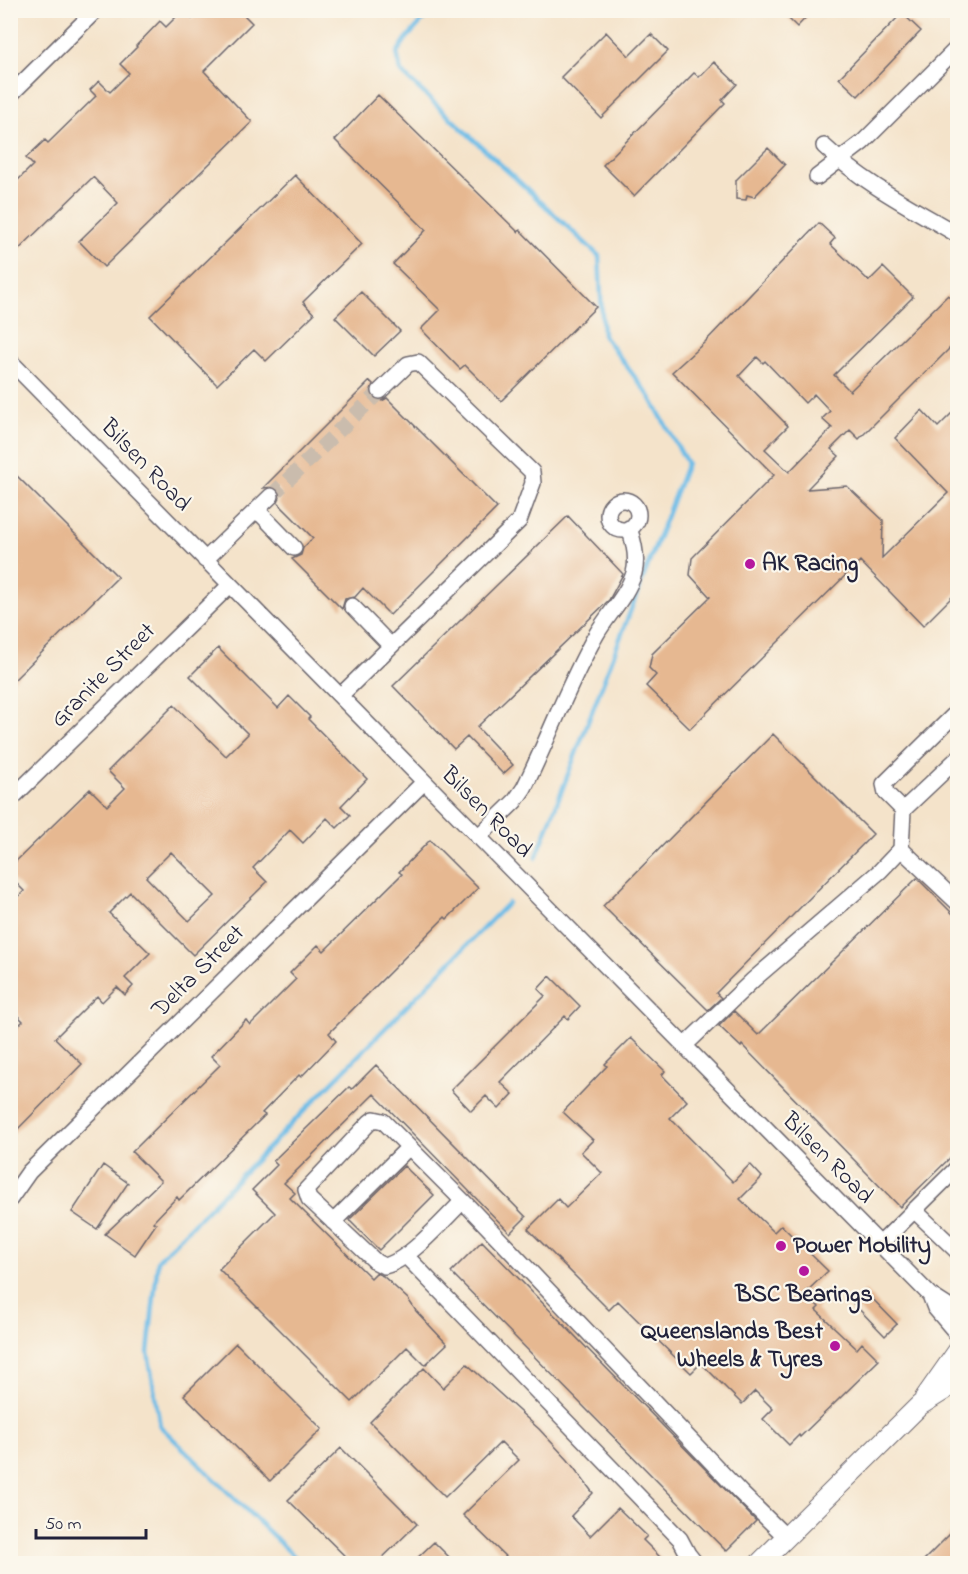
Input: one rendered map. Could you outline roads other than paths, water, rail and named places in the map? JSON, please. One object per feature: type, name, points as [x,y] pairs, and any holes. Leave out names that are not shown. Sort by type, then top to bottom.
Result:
[{"type":"main road","points":[[759,1563],[920,1405],[957,1351]]},
{"type":"main road","points":[[920,1405],[944,1390],[957,1377]]},
{"type":"street","points":[[10,94],[96,10]]},
{"type":"street","points":[[818,177],[863,142],[957,47]]},
{"type":"street","points":[[824,146],[840,161],[879,188],[957,235]]},
{"type":"street","name":"Bilsen Road","points":[[10,361],[930,1295],[957,1313]]},
{"type":"street","points":[[340,696],[519,521],[523,516],[534,477],[532,472],[418,362],[408,364],[380,391]]},
{"type":"street","points":[[205,560],[271,496]]},
{"type":"street","points":[[257,510],[294,548]]},
{"type":"street","points":[[478,837],[515,801],[524,788],[593,642],[630,584],[635,570],[635,553],[629,528]]},
{"type":"street","name":"Granite Street","points":[[10,800],[230,585]]},
{"type":"street","points":[[352,606],[391,646]]},
{"type":"street","points":[[903,810],[886,793],[884,784],[957,711]]},
{"type":"street","points":[[684,1046],[753,980],[880,871],[902,849],[903,810],[957,758]]},
{"type":"street","name":"Delta Street","points":[[10,1199],[29,1172],[424,782]]},
{"type":"street","points":[[902,849],[957,903]]},
{"type":"street","points":[[463,1201],[406,1256],[394,1264],[381,1265],[309,1199],[306,1190],[370,1122],[374,1119],[383,1121],[463,1201],[741,1493],[786,1537]]},
{"type":"street","points":[[333,1222],[409,1147]]},
{"type":"street","points":[[880,1244],[957,1167]]},
{"type":"street","points":[[914,1210],[957,1252]]},
{"type":"street","points":[[406,1256],[680,1539],[696,1563]]},
{"type":"street","name":"Bilsen Road","points":[[930,1295],[935,1308],[957,1335]]},
{"type":"waterway","points":[[432,10],[406,39],[397,53],[401,72],[599,256],[603,335],[650,397],[687,463],[536,858]]},
{"type":"waterway","points":[[302,1564],[160,1426],[148,1352],[158,1260],[508,903]]},
{"type":"tunnel","points":[[271,496],[380,391]]},
{"type":"place","name":"AK Racing","points":[[750,564]]},
{"type":"place","name":"Power Mobility","points":[[781,1246]]},
{"type":"place","name":"BSC Bearings","points":[[804,1271]]},
{"type":"place","name":"Queenslands Best Wheels & Tyres","points":[[835,1346]]}]
